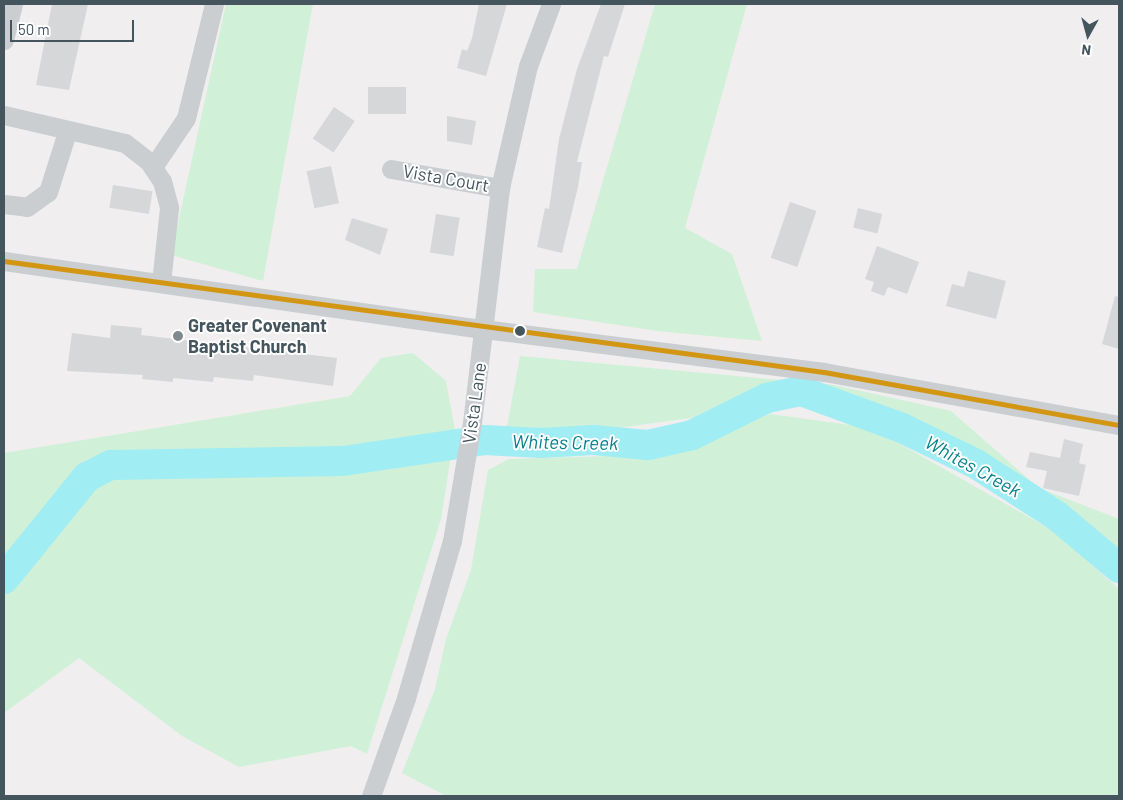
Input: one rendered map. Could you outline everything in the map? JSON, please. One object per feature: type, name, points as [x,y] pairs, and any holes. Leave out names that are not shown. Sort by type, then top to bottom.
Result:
[{"type":"street","points":[[4,40],[13,4]]},
{"type":"street","points":[[153,168],[186,118],[214,4]]},
{"type":"street","name":"Vista Lane","points":[[371,796],[406,698],[452,541],[472,423],[500,188],[528,66],[551,4]]},
{"type":"street","points":[[4,115],[67,132],[125,142],[153,168],[162,181],[169,208],[161,283]]},
{"type":"street","points":[[4,204],[27,207],[48,192],[67,132]]},
{"type":"street","name":"Vista Court","points":[[391,168],[500,188]]},
{"type":"street","points":[[4,260],[484,329],[824,372],[1119,426]]},
{"type":"green space","points":[[226,4],[313,4],[263,281],[171,255]]},
{"type":"green space","points":[[655,4],[747,4],[685,228],[732,254],[762,341],[657,331],[533,312],[535,269],[577,269]]},
{"type":"green space","points":[[413,353],[446,381],[455,430],[441,519],[367,754],[351,746],[239,767],[182,736],[79,658],[4,713],[4,453],[350,396],[381,358]]},
{"type":"green space","points":[[520,356],[834,385],[951,411],[1039,488],[1119,519],[1119,558],[1054,505],[940,432],[837,392],[784,386],[705,416],[589,432],[506,432]]},
{"type":"green space","points":[[770,414],[872,428],[1055,532],[1119,589],[1119,796],[446,796],[402,773],[435,689],[446,639],[471,570],[488,470],[509,459],[676,454]]},
{"type":"building","points":[[52,4],[88,4],[69,90],[36,85]]},
{"type":"building","points":[[479,4],[507,4],[486,76],[457,68],[462,49],[467,51],[472,38]]},
{"type":"building","points":[[601,4],[625,4],[608,57],[604,56],[577,162],[582,162],[578,187],[562,253],[537,247],[545,208],[549,209],[559,139],[577,69]]},
{"type":"building","points":[[368,87],[406,87],[406,114],[368,114]]},
{"type":"building","points":[[334,107],[355,121],[333,152],[313,139]]},
{"type":"building","points":[[447,116],[476,121],[472,145],[447,141]]},
{"type":"building","points":[[331,166],[339,203],[314,208],[307,171]]},
{"type":"building","points":[[113,185],[153,191],[149,214],[109,208]]},
{"type":"building","points":[[790,202],[816,211],[797,267],[771,258]]},
{"type":"building","points":[[858,208],[882,214],[877,233],[853,227]]},
{"type":"building","points":[[436,214],[460,218],[454,256],[430,253]]},
{"type":"building","points":[[352,218],[388,229],[380,255],[345,240]]},
{"type":"building","points":[[877,246],[919,262],[907,294],[888,287],[884,296],[871,291],[874,282],[865,279]]},
{"type":"building","points":[[968,271],[1006,281],[996,319],[946,306],[952,284],[964,287]]},
{"type":"building","points":[[1115,296],[1119,297],[1119,349],[1102,344]]},
{"type":"building","points":[[111,325],[142,328],[141,335],[337,358],[333,386],[254,375],[253,381],[214,377],[213,382],[173,378],[173,382],[142,379],[143,375],[67,371],[72,333],[110,338]]},
{"type":"building","points":[[1064,439],[1083,444],[1079,463],[1086,465],[1079,496],[1043,488],[1047,471],[1026,467],[1030,452],[1060,458]]},
{"type":"waterway","name":"Whites Creek","points":[[4,579],[87,477],[111,465],[343,461],[485,440],[541,443],[593,440],[648,445],[692,435],[767,398],[801,391],[902,428],[976,464],[1057,516],[1119,568]]},
{"type":"transit line","points":[[4,261],[824,372],[1119,425]]},
{"type":"place","name":"Greater Covenant Baptist Church","points":[[178,336]]}]
